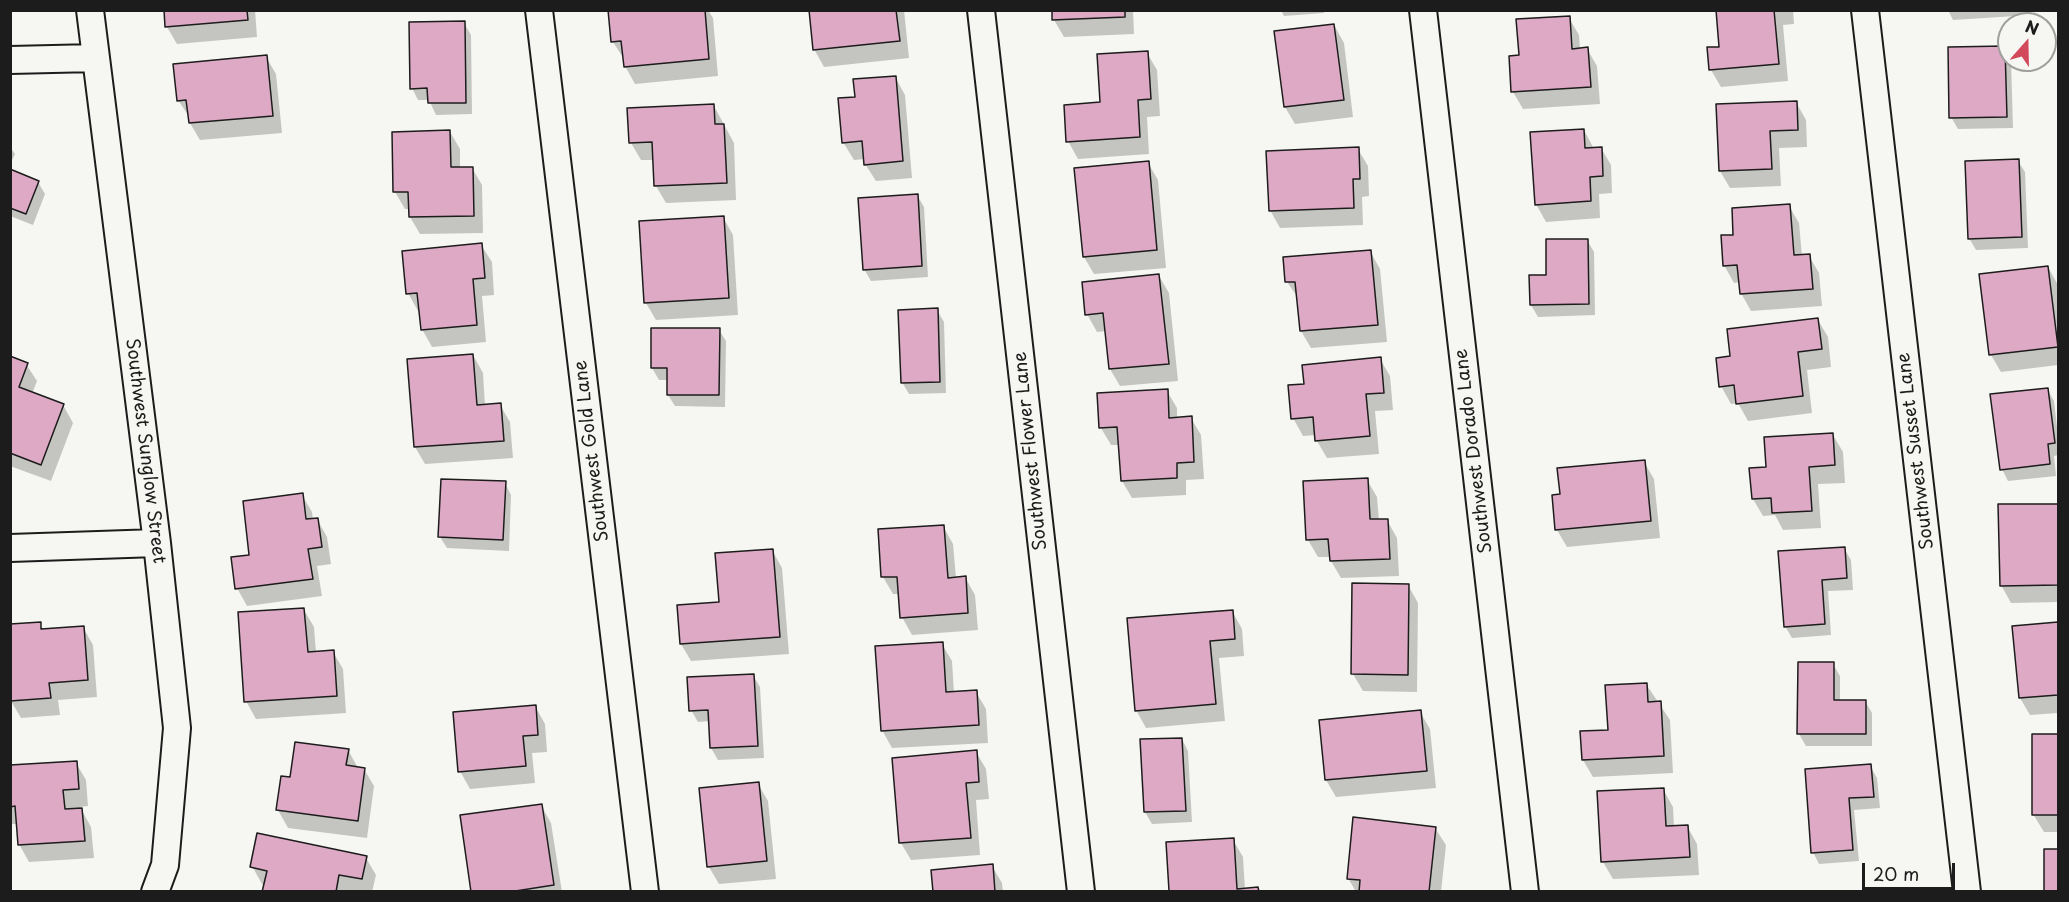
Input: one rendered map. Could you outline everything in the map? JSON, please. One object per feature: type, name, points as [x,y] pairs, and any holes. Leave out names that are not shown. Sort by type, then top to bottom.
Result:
[{"type":"street","name":"Southwest Sunglow Street","points":[[90,10],[157,543],[177,728],[165,865],[155,891]]},
{"type":"street","name":"Southwest Gold Lane","points":[[540,10],[645,891]]},
{"type":"street","name":"Southwest Flower Lane","points":[[981,10],[1081,891]]},
{"type":"street","name":"Southwest Dorado Lane","points":[[1423,10],[1525,891]]},
{"type":"street","name":"Southwest Susset Lane","points":[[1865,10],[1967,891]]},
{"type":"street","points":[[10,60],[95,58]]},
{"type":"street","points":[[10,548],[157,543]]},
{"type":"building","points":[[164,10],[247,10],[248,20],[165,27]]},
{"type":"building","points":[[608,10],[705,10],[709,59],[624,67],[621,41],[611,42]]},
{"type":"building","points":[[809,10],[896,10],[900,41],[813,50]]},
{"type":"building","points":[[1052,10],[1125,10],[1125,17],[1052,20]]},
{"type":"building","points":[[1716,10],[1774,10],[1779,64],[1709,70],[1707,47],[1719,47]]},
{"type":"building","points":[[1570,16],[1572,49],[1588,47],[1591,87],[1511,92],[1509,56],[1519,55],[1516,19]]},
{"type":"building","points":[[465,21],[466,103],[428,103],[427,88],[410,89],[409,22]]},
{"type":"building","points":[[1334,24],[1344,100],[1284,107],[1274,31]]},
{"type":"building","points":[[1997,46],[1997,72],[2006,72],[2007,117],[1949,118],[1948,47]]},
{"type":"building","points":[[1148,51],[1151,99],[1138,100],[1140,137],[1066,142],[1064,105],[1100,102],[1097,54]]},
{"type":"building","points":[[267,55],[273,116],[189,123],[186,100],[177,101],[173,64]]},
{"type":"building","points":[[896,76],[903,161],[864,165],[862,141],[842,143],[838,98],[855,97],[853,79]]},
{"type":"building","points":[[1797,101],[1798,130],[1770,131],[1772,169],[1719,171],[1716,104]]},
{"type":"building","points":[[714,104],[715,124],[724,124],[727,183],[654,186],[652,142],[629,143],[627,108]]},
{"type":"building","points":[[1584,129],[1585,148],[1602,147],[1603,176],[1590,177],[1591,201],[1535,205],[1530,132]]},
{"type":"building","points":[[450,130],[451,167],[473,167],[474,216],[409,217],[408,192],[393,192],[392,132]]},
{"type":"building","points":[[1359,147],[1360,179],[1353,179],[1354,208],[1269,211],[1266,151]]},
{"type":"building","points":[[2019,159],[2022,237],[1968,239],[1965,161]]},
{"type":"building","points":[[1149,161],[1157,250],[1083,257],[1074,168]]},
{"type":"building","points":[[10,169],[39,181],[26,214],[10,208]]},
{"type":"building","points":[[918,194],[922,266],[863,270],[858,198]]},
{"type":"building","points":[[1790,204],[1794,255],[1810,254],[1813,289],[1740,294],[1737,265],[1723,266],[1721,235],[1733,235],[1732,208]]},
{"type":"building","points":[[724,216],[729,298],[644,303],[639,221]]},
{"type":"building","points":[[1546,239],[1588,239],[1589,304],[1530,305],[1529,275],[1546,275]]},
{"type":"building","points":[[482,243],[485,278],[473,279],[477,325],[421,330],[417,293],[406,294],[402,251]]},
{"type":"building","points":[[1371,250],[1378,325],[1300,331],[1295,282],[1285,282],[1283,257]]},
{"type":"building","points":[[2048,266],[2058,347],[1989,355],[1979,274]]},
{"type":"building","points":[[1159,274],[1169,364],[1109,369],[1103,313],[1085,315],[1082,282]]},
{"type":"building","points":[[938,308],[940,382],[901,383],[898,310]]},
{"type":"building","points":[[1818,318],[1822,349],[1798,352],[1803,396],[1736,404],[1734,385],[1719,387],[1716,358],[1730,356],[1727,329]]},
{"type":"building","points":[[651,328],[720,328],[719,395],[667,395],[667,368],[651,368]]},
{"type":"building","points":[[473,354],[477,405],[501,403],[504,441],[414,447],[407,359]]},
{"type":"building","points":[[10,356],[28,363],[19,387],[64,404],[41,465],[10,453]]},
{"type":"building","points":[[1381,357],[1384,393],[1366,394],[1370,436],[1315,441],[1313,417],[1291,419],[1288,385],[1304,384],[1302,365]]},
{"type":"building","points":[[2048,388],[2055,443],[2048,444],[2050,464],[2000,470],[1990,394]]},
{"type":"building","points":[[1168,389],[1169,418],[1192,416],[1194,462],[1177,463],[1177,478],[1121,481],[1117,427],[1099,428],[1097,393]]},
{"type":"building","points":[[1833,433],[1835,465],[1809,467],[1812,511],[1772,513],[1771,498],[1752,499],[1749,468],[1766,467],[1764,437]]},
{"type":"building","points":[[1645,460],[1651,521],[1555,530],[1552,495],[1560,494],[1557,468]]},
{"type":"building","points":[[1368,478],[1370,519],[1388,519],[1390,559],[1330,561],[1328,539],[1306,540],[1303,481]]},
{"type":"building","points":[[441,479],[506,481],[503,540],[438,537]]},
{"type":"building","points":[[303,493],[306,519],[318,518],[322,547],[308,549],[313,579],[235,589],[231,557],[249,555],[243,501]]},
{"type":"building","points":[[1998,504],[2058,504],[2058,585],[2000,586]]},
{"type":"building","points":[[944,525],[948,578],[966,576],[968,613],[900,618],[897,577],[881,577],[878,529]]},
{"type":"building","points":[[1845,547],[1847,578],[1822,580],[1825,624],[1784,627],[1778,551]]},
{"type":"building","points":[[773,549],[780,637],[680,644],[677,605],[719,602],[715,553]]},
{"type":"building","points":[[1352,583],[1409,584],[1408,675],[1351,674]]},
{"type":"building","points":[[304,608],[308,652],[334,650],[337,696],[244,702],[238,612]]},
{"type":"building","points":[[1233,610],[1235,639],[1210,641],[1216,704],[1135,711],[1127,618]]},
{"type":"building","points":[[41,622],[41,629],[84,626],[88,680],[49,683],[51,698],[10,701],[10,624]]},
{"type":"building","points":[[2058,622],[2058,695],[2019,698],[2012,626]]},
{"type":"building","points":[[943,642],[946,692],[977,690],[979,725],[881,731],[875,646]]},
{"type":"building","points":[[1798,662],[1834,662],[1834,700],[1866,700],[1866,734],[1797,734]]},
{"type":"building","points":[[754,674],[758,746],[710,748],[708,710],[689,711],[687,677]]},
{"type":"building","points":[[1647,683],[1648,702],[1661,701],[1664,756],[1582,760],[1580,731],[1608,730],[1605,685]]},
{"type":"building","points":[[536,705],[538,735],[523,736],[526,766],[458,772],[453,712]]},
{"type":"building","points":[[1421,710],[1427,771],[1325,780],[1319,720]]},
{"type":"building","points":[[2032,734],[2058,734],[2058,815],[2032,815]]},
{"type":"building","points":[[1182,738],[1186,811],[1144,812],[1140,739]]},
{"type":"building","points":[[295,742],[349,749],[346,765],[365,768],[358,821],[276,810],[281,776],[290,777]]},
{"type":"building","points":[[977,750],[979,782],[966,783],[971,838],[899,843],[892,758]]},
{"type":"building","points":[[77,761],[79,789],[63,790],[65,809],[82,808],[85,841],[18,845],[15,806],[10,807],[10,765]]},
{"type":"building","points":[[1871,764],[1874,797],[1849,798],[1853,850],[1811,853],[1805,769]]},
{"type":"building","points":[[759,782],[767,861],[707,867],[699,788]]},
{"type":"building","points":[[1664,788],[1666,826],[1688,825],[1690,857],[1601,862],[1597,791]]},
{"type":"building","points":[[542,804],[554,885],[509,892],[471,892],[460,815]]},
{"type":"building","points":[[1353,817],[1436,827],[1429,892],[1359,892],[1360,880],[1347,879]]},
{"type":"building","points":[[257,833],[367,856],[362,879],[339,875],[336,892],[262,892],[267,871],[250,867]]},
{"type":"building","points":[[1234,838],[1237,889],[1258,887],[1259,892],[1154,892],[1169,891],[1166,842]]},
{"type":"building","points":[[2044,849],[2058,849],[2058,892],[2044,892]]},
{"type":"building","points":[[993,864],[995,892],[933,892],[931,870]]}]
